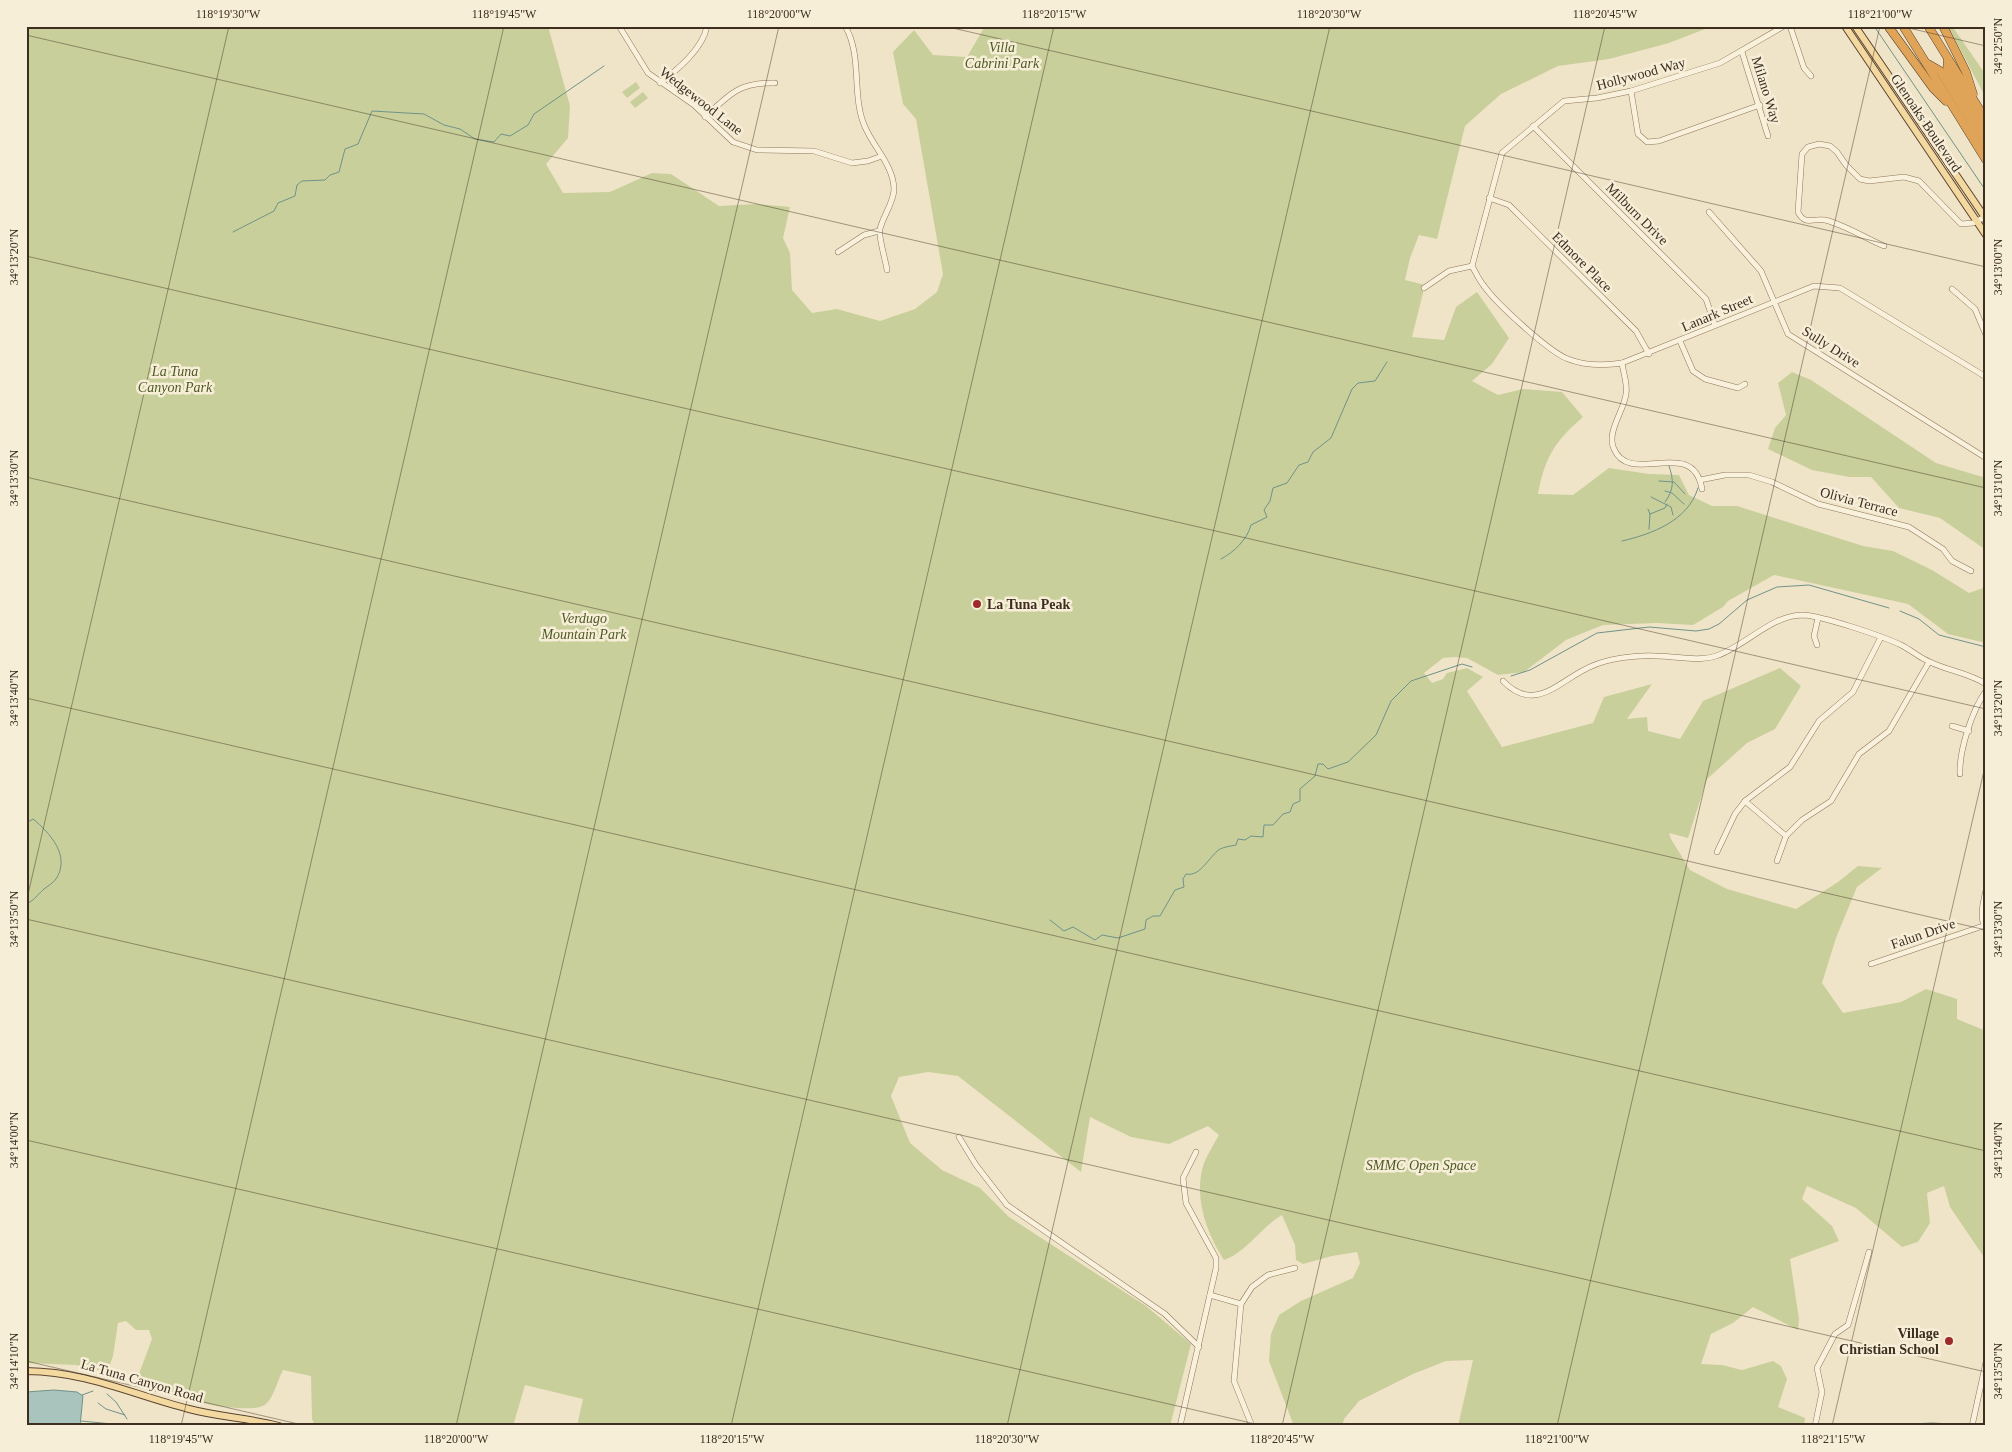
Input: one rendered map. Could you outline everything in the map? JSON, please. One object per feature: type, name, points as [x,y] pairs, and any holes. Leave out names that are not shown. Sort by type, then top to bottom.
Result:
[{"type":"highway","points":[[1888,26],[1933,88],[1954,109]]},
{"type":"highway","points":[[1903,26],[1986,160]]},
{"type":"highway","points":[[1928,26],[1986,120]]},
{"type":"highway","points":[[1943,26],[1966,72],[1977,106]]},
{"type":"highway","points":[[1948,60],[1947,71],[1986,133]]},
{"type":"highway","points":[[1926,64],[1940,71],[1986,146]]},
{"type":"main road","name":"Glenoaks Boulevard","points":[[1845,26],[1986,235]]},
{"type":"main road","name":"Glenoaks Boulevard","points":[[1855,26],[1985,218]]},
{"type":"main road","points":[[1872,66],[1879,61]]},
{"type":"main road","name":"La Tuna Canyon Road","points":[[26,1371],[56,1372],[91,1378],[152,1399],[192,1410],[279,1426]]},
{"type":"street","name":"Wedgewood Lane","points":[[619,26],[648,73],[694,106],[733,142],[757,150],[808,150],[852,163],[868,161],[882,156]]},
{"type":"street","points":[[660,82],[672,73],[697,47],[707,26]]},
{"type":"street","points":[[845,26],[853,47],[864,126],[890,172],[894,191],[879,231],[888,270]]},
{"type":"street","name":"Hollywood Way","points":[[1472,266],[1502,153],[1564,101],[1597,98],[1631,90],[1720,63],[1784,26]]},
{"type":"street","points":[[1790,26],[1804,68],[1811,76]]},
{"type":"street","name":"Milano Way","points":[[1742,52],[1760,105],[1768,136]]},
{"type":"street","points":[[705,117],[733,92],[744,85],[775,83]]},
{"type":"street","points":[[1631,90],[1638,134],[1647,142],[1659,141],[1760,105]]},
{"type":"street","name":"Milburn Drive","points":[[1533,126],[1706,299],[1715,326]]},
{"type":"street","points":[[1884,246],[1826,220],[1804,221],[1798,212],[1798,192],[1802,154],[1808,147],[1819,144],[1830,146],[1838,152],[1853,174],[1860,179],[1869,181],[1897,176],[1912,178],[1926,186],[1957,222],[1964,225],[1985,218]]},
{"type":"street","name":"Edmore Place","points":[[1489,198],[1509,205],[1636,331],[1649,354]]},
{"type":"street","name":"Sully Drive","points":[[1709,212],[1761,271],[1788,334],[1986,458]]},
{"type":"street","points":[[838,252],[864,235],[879,231]]},
{"type":"street","points":[[1424,288],[1449,271],[1472,266]]},
{"type":"street","name":"Lanark Street","points":[[1472,266],[1484,287],[1553,351],[1567,359],[1590,365],[1622,363],[1649,354],[1814,286],[1840,288],[1986,377]]},
{"type":"street","points":[[1952,289],[1975,308],[1986,335]]},
{"type":"street","points":[[1680,341],[1693,371],[1699,375],[1738,388],[1745,384]]},
{"type":"street","points":[[1622,363],[1627,393],[1612,436],[1612,444],[1616,454],[1633,465],[1679,462],[1690,469],[1700,480],[1702,489]]},
{"type":"street","name":"Olivia Terrace","points":[[1700,480],[1725,474],[1749,475],[1772,482],[1818,504],[1909,527],[1943,549],[1952,561],[1970,572]]},
{"type":"street","points":[[1503,681],[1523,696],[1542,694],[1592,666],[1611,661],[1654,656],[1696,659],[1712,657],[1733,650],[1776,622],[1803,615],[1881,637],[1901,645],[1928,662],[1972,675],[1986,684]]},
{"type":"street","points":[[1817,645],[1814,636],[1818,618]]},
{"type":"street","points":[[1717,852],[1735,814],[1745,801],[1790,768],[1818,720],[1853,692],[1881,637]]},
{"type":"street","points":[[1777,861],[1786,836],[1802,820],[1832,801],[1859,754],[1889,731],[1928,662]]},
{"type":"street","points":[[1960,774],[1959,762],[1978,702],[1986,691]]},
{"type":"street","points":[[1952,726],[1969,731]]},
{"type":"street","points":[[1745,801],[1786,836]]},
{"type":"street","points":[[1984,928],[1986,890]]},
{"type":"street","name":"Falun Drive","points":[[1871,964],[1984,928]]},
{"type":"street","points":[[959,1137],[976,1165],[1007,1205],[1165,1314],[1199,1347]]},
{"type":"street","points":[[1180,1426],[1199,1347],[1216,1258],[1186,1203],[1183,1178],[1196,1152]]},
{"type":"street","points":[[1815,1426],[1822,1392],[1816,1368],[1835,1334],[1848,1325],[1869,1252]]},
{"type":"street","points":[[1252,1426],[1234,1381],[1242,1304],[1252,1287],[1268,1275],[1295,1268]]},
{"type":"street","points":[[1210,1295],[1242,1304]]},
{"type":"street","points":[[1972,1424],[1986,1362]]},
{"type":"green space","points":[[26,26],[548,26],[570,106],[568,138],[546,164],[563,193],[610,192],[652,173],[671,174],[719,206],[756,204],[790,207],[783,238],[790,253],[792,290],[812,313],[837,309],[880,321],[915,309],[937,292],[943,274],[916,119],[903,104],[893,52],[914,30],[933,55],[967,57],[985,26],[1713,26],[1669,43],[1609,59],[1558,66],[1501,94],[1465,126],[1437,239],[1419,235],[1410,258],[1405,280],[1425,285],[1412,337],[1444,340],[1456,307],[1477,292],[1509,338],[1492,364],[1472,381],[1498,395],[1523,389],[1562,392],[1583,417],[1558,442],[1544,470],[1538,494],[1573,495],[1609,468],[1649,474],[1679,475],[1689,495],[1712,506],[1737,506],[1863,546],[1893,551],[1932,570],[1969,593],[1986,587],[1986,643],[1948,634],[1908,604],[1774,575],[1728,601],[1723,607],[1693,625],[1657,623],[1603,625],[1566,640],[1524,672],[1498,675],[1467,658],[1455,657],[1443,658],[1424,673],[1432,683],[1443,679],[1447,673],[1467,668],[1483,677],[1467,691],[1502,747],[1593,723],[1604,697],[1652,684],[1627,719],[1647,717],[1648,731],[1680,739],[1703,701],[1780,668],[1801,686],[1775,729],[1747,743],[1707,779],[1688,838],[1669,833],[1690,870],[1727,889],[1796,909],[1838,882],[1858,866],[1882,868],[1857,887],[1836,938],[1822,983],[1843,1013],[1901,1002],[1926,989],[1957,999],[1957,1019],[1986,1031],[1986,1260],[1950,1207],[1944,1186],[1927,1193],[1930,1223],[1918,1242],[1902,1247],[1856,1208],[1807,1186],[1802,1199],[1832,1226],[1839,1241],[1790,1259],[1799,1319],[1798,1330],[1753,1307],[1733,1323],[1711,1334],[1701,1364],[1722,1365],[1742,1370],[1773,1361],[1781,1366],[1787,1379],[1778,1407],[1805,1418],[1804,1426],[1458,1426],[1473,1360],[1446,1361],[1413,1374],[1359,1401],[1344,1419],[1342,1426],[1294,1426],[1269,1361],[1271,1334],[1279,1315],[1301,1301],[1353,1278],[1360,1263],[1357,1252],[1332,1256],[1303,1264],[1296,1260],[1295,1245],[1282,1215],[1240,1251],[1224,1260],[1207,1226],[1201,1201],[1201,1175],[1204,1163],[1219,1135],[1208,1126],[1169,1144],[1131,1137],[1090,1117],[1081,1172],[958,1076],[928,1072],[899,1077],[891,1096],[910,1143],[942,1170],[980,1188],[1009,1217],[1146,1306],[1191,1344],[1170,1426],[577,1426],[583,1399],[525,1385],[513,1426],[315,1426],[312,1419],[311,1376],[283,1370],[269,1401],[257,1408],[201,1403],[161,1392],[146,1385],[137,1379],[152,1339],[149,1330],[136,1330],[126,1321],[118,1323],[113,1356],[108,1370],[103,1371],[76,1365],[26,1363]]},
{"type":"green space","points":[[1948,26],[1952,26],[1986,75],[1986,98]]},
{"type":"green space","points":[[636,82],[640,88],[627,98],[622,92]]},
{"type":"green space","points":[[643,92],[648,98],[635,108],[630,102]]},
{"type":"green space","points":[[1792,372],[1811,380],[1936,463],[1986,478],[1986,550],[1940,518],[1899,508],[1871,477],[1849,477],[1812,470],[1768,449],[1775,428],[1786,415],[1778,383]]},
{"type":"water","points":[[54,1390],[77,1392],[83,1396],[80,1426],[26,1426],[26,1392]]},
{"type":"waterway","points":[[1874,26],[1986,191]]},
{"type":"waterway","points":[[233,232],[274,211],[278,203],[295,196],[297,185],[302,181],[325,180],[330,175],[339,172],[345,149],[358,144],[372,111],[424,114],[444,125],[460,129],[475,139],[494,142],[501,134],[510,136],[528,125],[534,114],[604,66]]},
{"type":"waterway","points":[[1221,559],[1239,545],[1251,525],[1267,517],[1264,510],[1270,501],[1273,488],[1287,483],[1299,465],[1308,462],[1313,452],[1331,438],[1352,389],[1358,383],[1375,381],[1387,362]]},
{"type":"waterway","points":[[1665,502],[1672,485],[1669,466]]},
{"type":"waterway","points":[[1659,481],[1674,482],[1685,494]]},
{"type":"waterway","points":[[1622,541],[1657,530],[1668,524],[1686,509],[1698,488]]},
{"type":"waterway","points":[[1665,491],[1672,493],[1684,504]]},
{"type":"waterway","points":[[1651,497],[1671,507],[1673,515]]},
{"type":"waterway","points":[[1650,514],[1665,508],[1667,504]]},
{"type":"waterway","points":[[1648,509],[1650,514],[1649,529]]},
{"type":"waterway","points":[[1511,676],[1530,670],[1597,633],[1649,627],[1696,631],[1709,629],[1719,624],[1747,600],[1777,587],[1809,585],[1889,608]]},
{"type":"waterway","points":[[1900,611],[1919,619],[1939,635],[1986,647]]},
{"type":"waterway","points":[[1050,920],[1064,931],[1073,927],[1095,940],[1102,935],[1118,938],[1145,929],[1146,920],[1153,916],[1160,916],[1175,890],[1184,887],[1183,879],[1186,874],[1196,872],[1220,849],[1236,845],[1238,839],[1245,840],[1251,836],[1263,837],[1264,825],[1273,825],[1283,814],[1290,812],[1293,804],[1300,801],[1300,789],[1315,776],[1318,764],[1323,764],[1328,769],[1348,762],[1376,735],[1391,701],[1411,681],[1462,664],[1472,667]]},
{"type":"waterway","points":[[26,823],[33,819],[46,831],[60,854],[61,862],[56,879],[26,904]]},
{"type":"waterway","points":[[82,1395],[93,1391]]},
{"type":"waterway","points":[[107,1394],[116,1402],[127,1419]]},
{"type":"waterway","points":[[98,1403],[106,1409],[125,1415]]},
{"type":"waterway","points":[[81,1421],[133,1426]]},
{"type":"waterway","points":[[1872,1426],[1932,1423],[1971,1425]]},
{"type":"waterway","points":[[1975,1425],[1983,1426]]},
{"type":"place","name":"La Tuna Peak","points":[[977,604]]},
{"type":"place","name":"Village Christian School","points":[[1949,1341]]},
{"type":"park label","name":"Villa Cabrini Park","points":[[1002,56]]},
{"type":"park label","name":"La Tuna Canyon Park","points":[[175,380]]},
{"type":"park label","name":"Verdugo Mountain Park","points":[[584,626]]},
{"type":"park label","name":"SMMC Open Space","points":[[1421,1165]]}]
